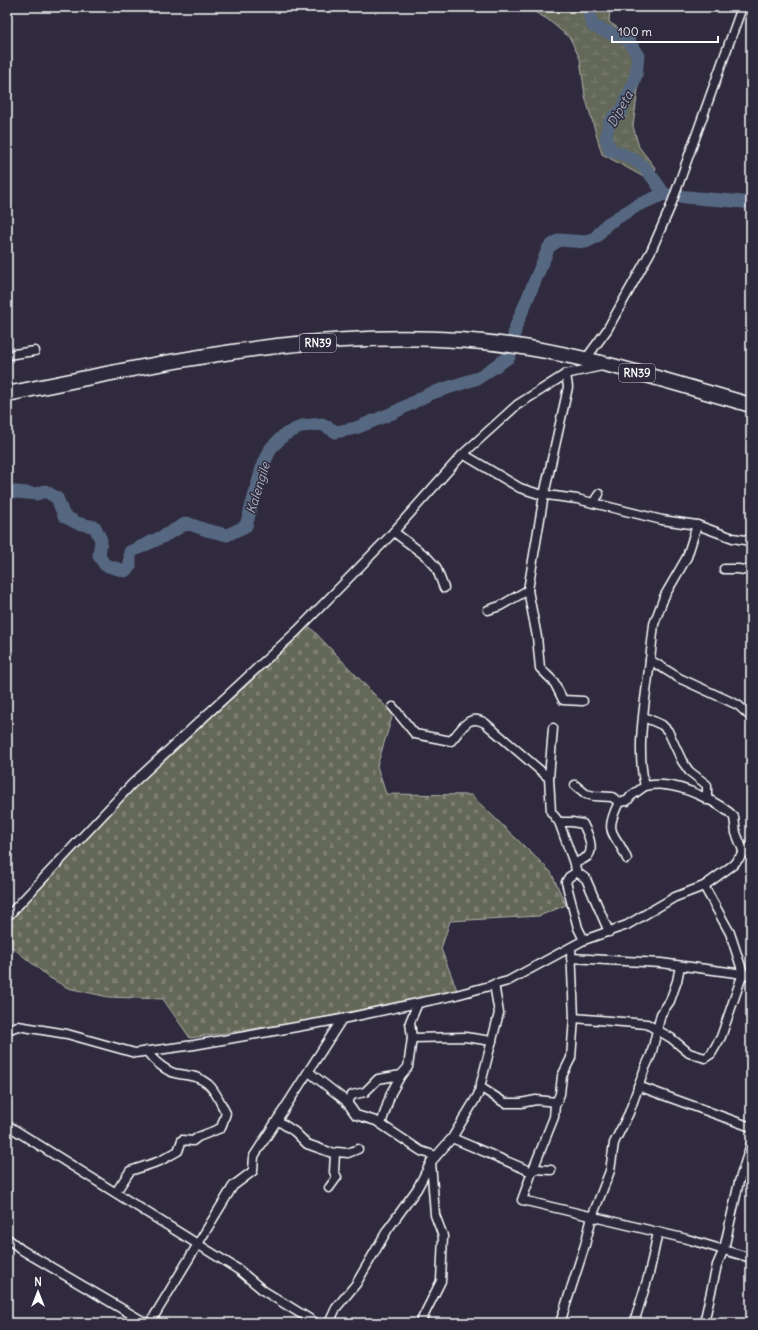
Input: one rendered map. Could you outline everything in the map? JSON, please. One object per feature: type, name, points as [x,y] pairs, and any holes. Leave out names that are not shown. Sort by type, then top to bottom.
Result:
[{"type":"highway","name":"RN39","points":[[7,394],[134,368],[266,348],[369,338],[409,338],[522,347],[607,365],[751,405]]},
{"type":"street","points":[[585,360],[607,330],[651,251],[670,208],[742,7]]},
{"type":"street","points":[[7,355],[35,351]]},
{"type":"street","points":[[7,917],[132,784],[297,632],[394,532],[463,454],[517,405],[566,374],[607,365]]},
{"type":"street","points":[[566,374],[568,387],[544,495],[528,590],[537,637],[540,668],[554,682],[562,700],[583,701]]},
{"type":"street","points":[[463,454],[520,488],[544,495],[593,503],[662,520],[697,524],[733,538],[751,541]]},
{"type":"street","points":[[593,503],[599,494]]},
{"type":"street","points":[[645,786],[641,768],[644,717],[654,624],[664,597],[687,557],[697,524]]},
{"type":"street","points":[[394,532],[428,557],[436,567],[444,588]]},
{"type":"street","points":[[724,569],[751,571]]},
{"type":"street","points":[[488,610],[500,606],[528,590]]},
{"type":"street","points":[[650,660],[680,678],[738,705],[749,712]]},
{"type":"street","points":[[393,707],[415,734],[451,741],[468,721],[473,719],[479,720],[549,778]]},
{"type":"street","points":[[644,717],[662,725],[668,731],[686,766],[694,776],[707,785],[707,800]]},
{"type":"street","points":[[553,728],[549,778],[551,812],[559,822],[575,868],[586,879],[609,932]]},
{"type":"street","points":[[575,785],[586,794],[612,797],[619,802],[627,801],[631,796],[645,786],[664,785],[678,788],[720,805],[734,817],[736,833],[744,853]]},
{"type":"street","points":[[619,802],[612,816],[610,829],[627,860]]},
{"type":"street","points":[[559,822],[583,824],[591,845],[591,851],[575,868],[566,882],[578,928],[584,940]]},
{"type":"street","points":[[7,1030],[18,1026],[67,1034],[135,1053],[342,1019],[456,995],[508,981],[584,940],[627,925],[675,897],[704,886],[733,865],[751,846]]},
{"type":"street","points":[[574,1018],[647,1024],[672,1038],[689,1053],[705,1058],[711,1054],[721,1037],[747,974],[730,933],[704,886]]},
{"type":"street","points":[[571,948],[574,1018],[571,1058],[562,1076],[560,1094],[554,1117],[522,1200],[658,1232],[724,1249],[751,1258]]},
{"type":"street","points":[[571,958],[680,966],[747,974]]},
{"type":"street","points":[[560,1323],[585,1245],[592,1217],[610,1171],[614,1143],[629,1113],[651,1055],[661,1014],[670,1001],[677,981],[680,966]]},
{"type":"street","points":[[329,1323],[336,1308],[356,1284],[388,1229],[417,1189],[434,1159],[452,1138],[478,1095],[499,1013],[494,984]]},
{"type":"street","points":[[381,1124],[391,1093],[401,1075],[408,1067],[412,1038],[410,1022],[418,1003]]},
{"type":"street","points":[[150,1323],[233,1186],[253,1171],[254,1156],[342,1019]]},
{"type":"street","points":[[412,1038],[465,1037],[492,1041]]},
{"type":"street","points":[[116,1192],[130,1171],[160,1161],[178,1151],[182,1140],[193,1141],[205,1134],[221,1128],[226,1113],[216,1092],[207,1084],[191,1074],[179,1074],[167,1070],[147,1052]]},
{"type":"street","points":[[309,1072],[347,1103],[356,1115],[381,1124],[434,1159]]},
{"type":"street","points":[[347,1103],[352,1095],[365,1092],[378,1079],[401,1075]]},
{"type":"street","points":[[638,1086],[751,1127]]},
{"type":"street","points":[[480,1087],[505,1103],[521,1103],[536,1100],[557,1102]]},
{"type":"street","points":[[277,1120],[295,1132],[307,1144],[335,1154],[337,1152],[348,1153],[358,1149]]},
{"type":"street","points":[[7,1125],[239,1270],[264,1291],[316,1323]]},
{"type":"street","points":[[452,1138],[532,1172]]},
{"type":"street","points":[[704,1323],[717,1265],[724,1249],[739,1182],[751,1144]]},
{"type":"street","points":[[329,1188],[337,1177],[334,1172],[335,1154]]},
{"type":"street","points":[[420,1323],[441,1281],[443,1236],[435,1215],[434,1159]]},
{"type":"street","points":[[532,1172],[536,1169],[550,1170]]},
{"type":"street","points":[[634,1323],[649,1274],[658,1232]]},
{"type":"street","points":[[7,1238],[22,1250],[146,1323]]},
{"type":"green space","points":[[526,7],[610,7],[609,22],[630,36],[643,53],[633,126],[639,147],[656,169],[642,176],[602,154],[585,96],[580,59],[570,38],[547,19]]},
{"type":"green space","points":[[308,625],[393,714],[377,766],[386,794],[471,795],[551,872],[566,905],[539,916],[450,921],[441,949],[457,990],[301,1022],[190,1038],[163,999],[108,997],[68,988],[50,978],[7,943],[7,922],[136,786]]},
{"type":"waterway","name":"Dipeta","points":[[592,7],[589,14],[593,26],[629,41],[638,56],[636,75],[621,112],[613,117],[609,123],[606,138],[610,150],[621,153],[636,161],[648,171],[664,194],[751,203]]},
{"type":"waterway","name":"Kalengile","points":[[7,491],[37,494],[45,491],[57,498],[64,516],[77,523],[95,527],[101,540],[99,556],[105,565],[125,571],[130,566],[130,552],[187,523],[206,530],[227,535],[246,526],[262,468],[271,448],[284,435],[302,426],[322,424],[336,432],[356,428],[395,412],[429,394],[478,378],[509,357],[516,326],[549,247],[559,240],[586,242],[596,237],[607,224],[638,205],[664,194]]}]
